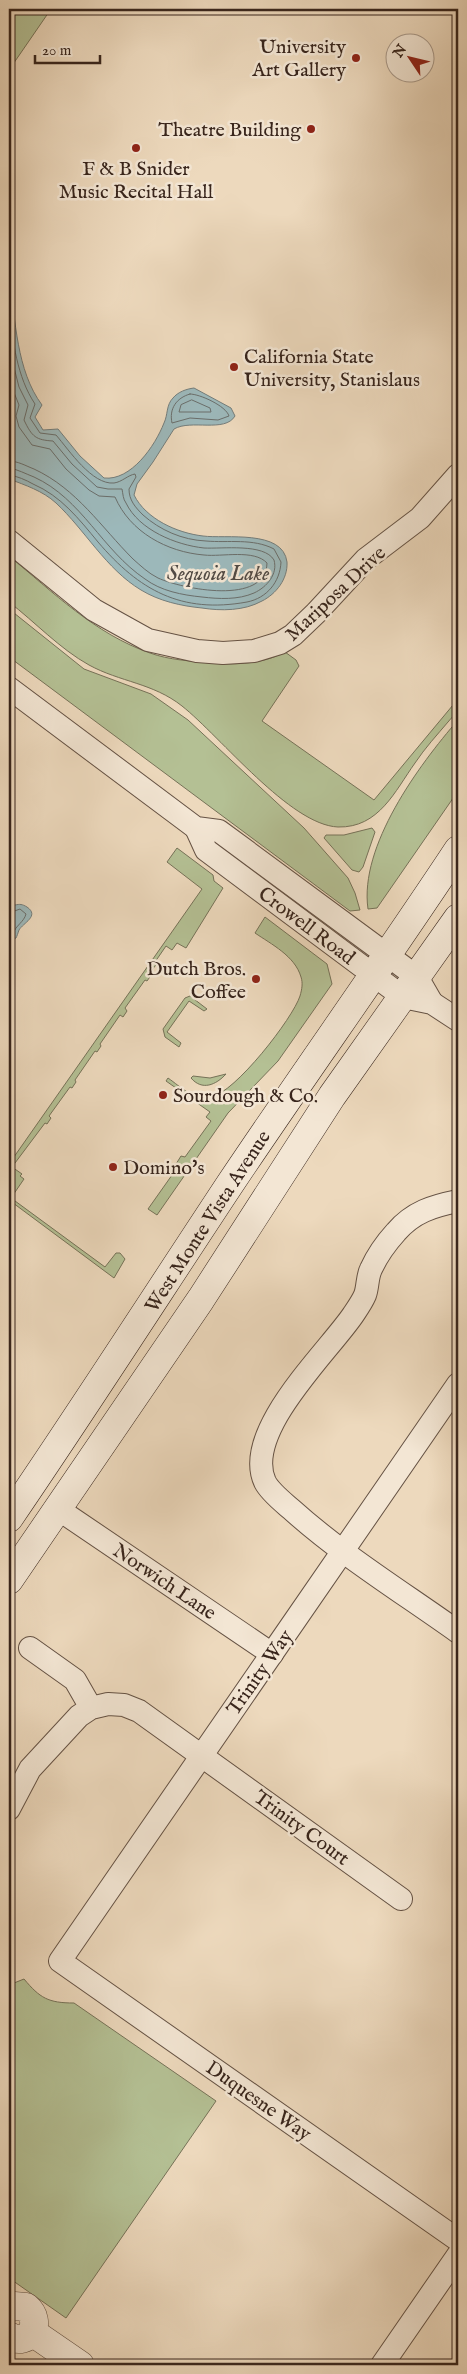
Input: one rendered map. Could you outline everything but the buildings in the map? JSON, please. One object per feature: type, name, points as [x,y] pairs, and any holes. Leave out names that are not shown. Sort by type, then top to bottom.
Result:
[{"type":"main road","name":"West Monte Vista Avenue","points":[[9,1518],[94,1394],[269,1126],[458,850]]},
{"type":"main road","name":"West Monte Vista Avenue","points":[[9,1580],[201,1299],[332,1096],[458,918]]},
{"type":"main road","points":[[9,2308],[20,2306],[30,2311],[35,2321],[20,2334],[80,2365]]},
{"type":"street","name":"Mariposa Drive","points":[[9,541],[94,610],[148,640],[197,651],[223,653],[254,651],[280,644],[298,630],[366,559],[428,510],[458,475]]},
{"type":"street","name":"Crowell Road","points":[[9,688],[196,828],[219,831],[381,965],[458,1020]]},
{"type":"street","points":[[458,1201],[434,1206],[414,1215],[396,1232],[380,1252],[370,1271],[364,1295],[353,1315],[294,1388],[279,1410],[263,1454],[262,1471],[265,1483],[311,1527],[458,1632]]},
{"type":"street","name":"Trinity Way","points":[[60,1961],[458,1384]]},
{"type":"street","name":"Norwich Lane","points":[[58,1509],[272,1654]]},
{"type":"street","points":[[9,1809],[30,1769],[79,1716],[91,1708],[75,1680],[30,1648]]},
{"type":"street","name":"Trinity Court","points":[[91,1708],[108,1704],[124,1705],[139,1711],[401,1899]]},
{"type":"street","name":"Duquesne Way","points":[[60,1961],[458,2240]]},
{"type":"street","points":[[382,2365],[458,2255]]},
{"type":"green space","points":[[9,9],[51,9],[9,70]]},
{"type":"green space","points":[[9,556],[75,611],[111,635],[150,653],[180,660],[230,664],[259,661],[285,652],[296,660],[299,666],[262,721],[374,800],[458,699],[458,710],[423,752],[393,796],[375,815],[352,826],[338,827],[319,822],[299,812],[278,796],[198,720],[171,698],[148,687],[101,671],[78,659],[9,602]]},
{"type":"green space","points":[[9,609],[84,669],[151,694],[188,720],[304,828],[348,878],[360,910],[350,911],[9,657]]},
{"type":"green space","points":[[458,720],[458,791],[377,908],[368,909],[368,885],[373,859],[382,833],[410,783]]},
{"type":"green space","points":[[372,828],[375,832],[363,867],[359,872],[352,870],[324,838],[326,835],[344,835]]},
{"type":"green space","points":[[177,848],[213,875],[214,881],[223,888],[186,948],[177,943],[172,950],[166,946],[155,962],[165,970],[156,965],[150,972],[152,974],[147,981],[145,980],[125,1008],[127,1011],[123,1017],[120,1015],[100,1044],[101,1046],[97,1052],[95,1051],[75,1080],[76,1082],[72,1088],[70,1087],[49,1116],[51,1118],[47,1124],[45,1123],[12,1167],[22,1174],[20,1176],[24,1179],[11,1198],[105,1267],[116,1253],[120,1253],[125,1259],[114,1278],[9,1200],[9,1164],[202,889],[167,862]]},
{"type":"green space","points":[[265,917],[327,964],[332,984],[278,1061],[228,1113],[157,1215],[148,1209],[177,1168],[176,1164],[181,1156],[185,1157],[211,1121],[206,1117],[210,1112],[166,1081],[168,1078],[199,1097],[211,1097],[221,1092],[234,1083],[262,1053],[287,1020],[300,996],[302,979],[294,963],[282,951],[255,933]]},
{"type":"green space","points":[[190,996],[207,1009],[204,1011],[189,1001],[167,1032],[181,1043],[179,1047],[165,1037],[163,1029],[185,998]]},
{"type":"green space","points":[[226,1074],[218,1081],[209,1085],[200,1084],[191,1078],[193,1076],[210,1078]]},
{"type":"green space","points":[[24,1979],[35,1991],[45,1998],[57,2002],[74,2003],[216,2101],[66,2318],[9,2278],[9,1985]]},
{"type":"water","name":"Sequoia Lake","points":[[9,279],[22,361],[33,391],[42,405],[35,417],[43,430],[58,429],[80,456],[104,478],[124,474],[141,460],[155,442],[171,401],[180,392],[194,388],[231,408],[235,416],[224,424],[189,425],[174,429],[137,484],[134,495],[139,504],[154,518],[183,532],[213,537],[252,538],[275,544],[283,552],[287,568],[283,580],[272,594],[248,607],[225,610],[186,606],[155,597],[141,590],[117,571],[56,503],[34,489],[9,479]]},
{"type":"water","points":[[15,905],[25,906],[32,913],[19,930],[16,938],[9,941],[9,910]]},
{"type":"place","name":"University Art Gallery","points":[[356,58]]},
{"type":"place","name":"Theatre Building","points":[[311,129]]},
{"type":"place","name":"F & B Snider Music Recital Hall","points":[[136,148]]},
{"type":"place","name":"California State University, Stanislaus","points":[[234,367]]},
{"type":"place","name":"Dutch Bros. Coffee","points":[[256,979]]},
{"type":"place","name":"Sourdough & Co.","points":[[163,1095]]},
{"type":"place","name":"Domino's","points":[[113,1167]]}]
